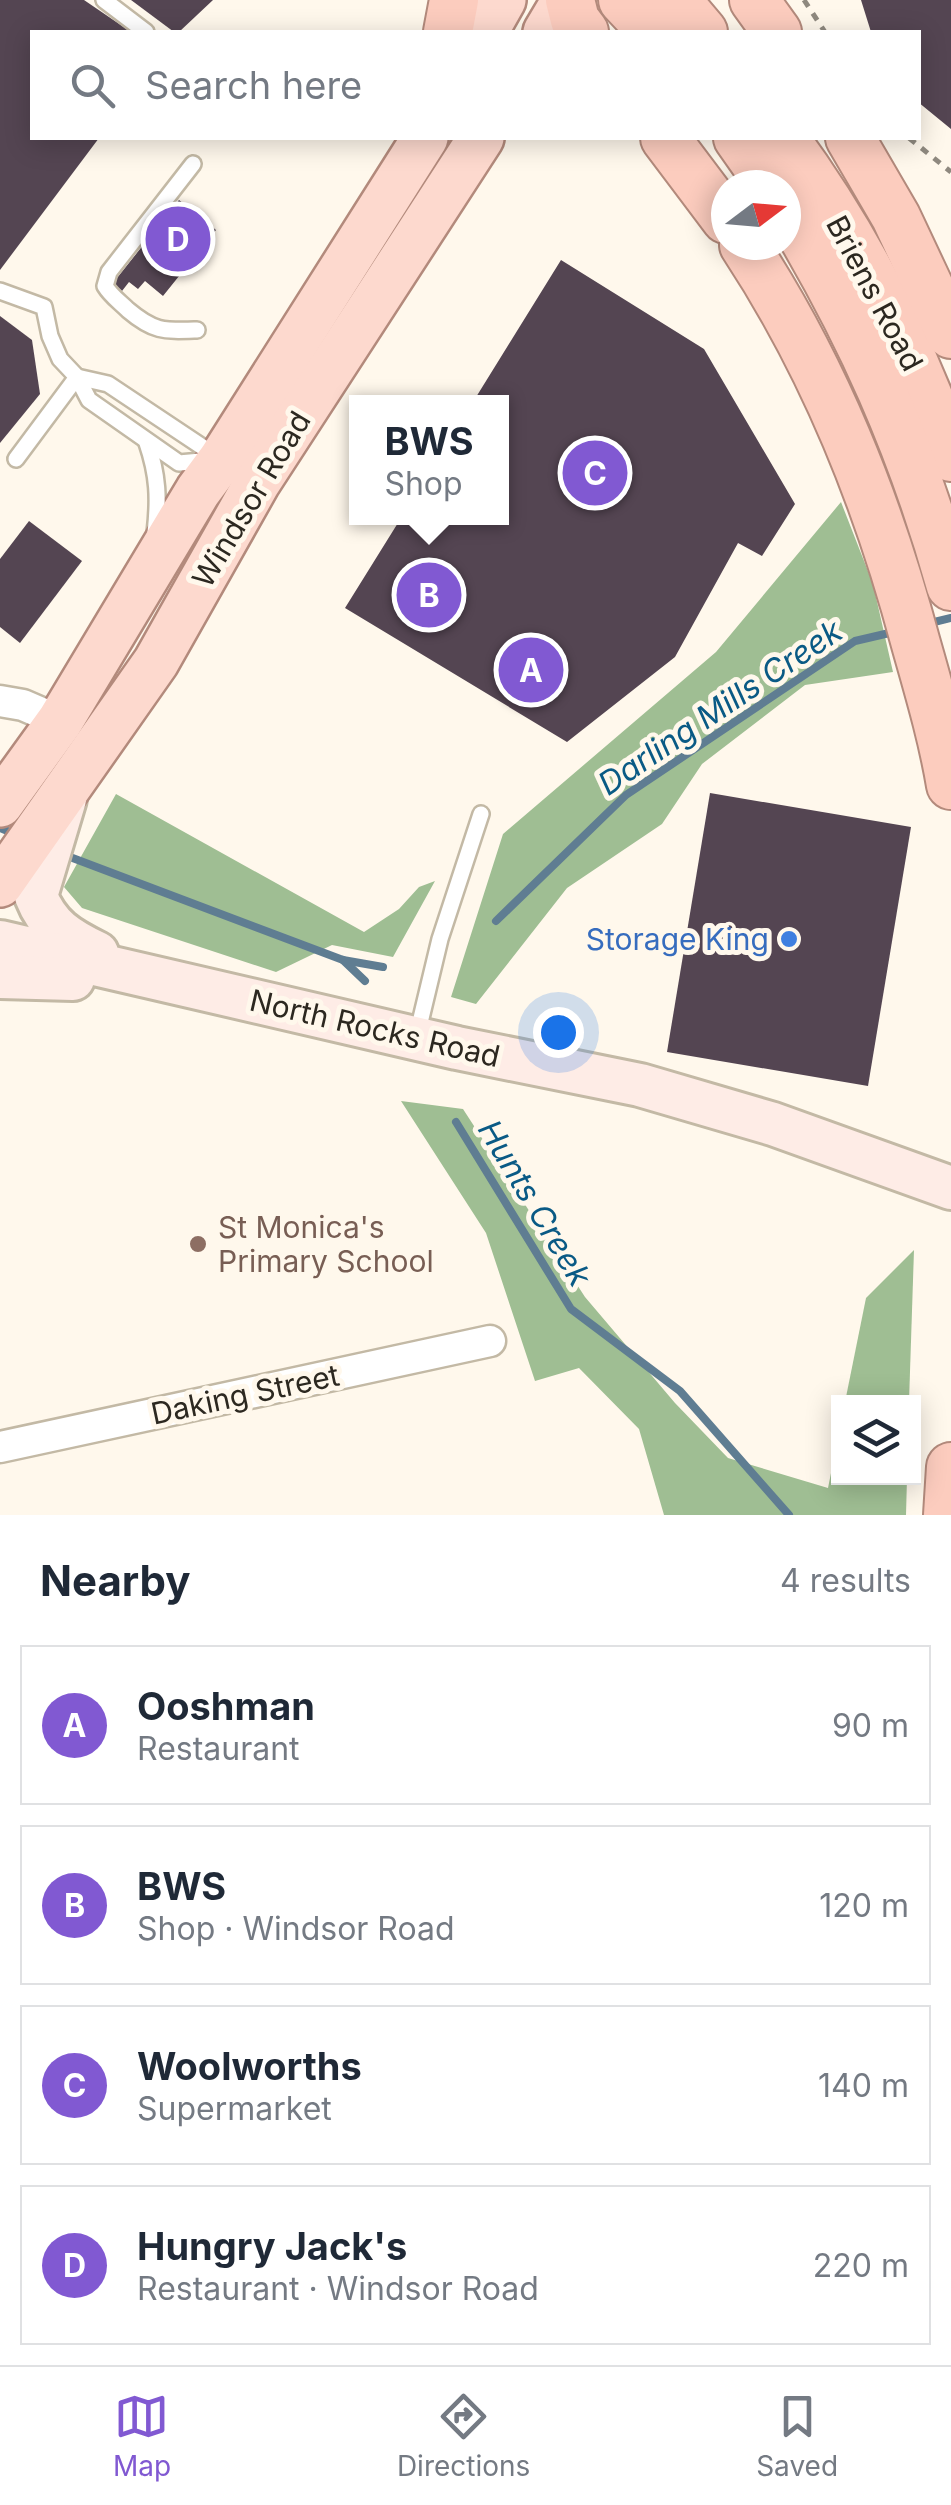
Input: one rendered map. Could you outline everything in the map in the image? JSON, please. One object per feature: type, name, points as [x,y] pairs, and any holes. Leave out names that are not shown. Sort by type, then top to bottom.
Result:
[{"type":"highway","points":[[448,30],[454,0]]},
{"type":"highway","points":[[623,0],[650,30]]},
{"type":"highway","points":[[676,0],[702,30]]},
{"type":"highway","points":[[667,140],[711,199]]},
{"type":"highway","points":[[739,140],[760,170]]},
{"type":"highway","name":"Briens Road","points":[[785,140],[878,289],[919,375],[951,457]]},
{"type":"highway","points":[[851,140],[896,218],[951,334]]},
{"type":"highway","points":[[801,233],[831,282],[911,456],[951,586]]},
{"type":"highway","points":[[753,260],[811,357],[841,422],[887,546],[932,698],[951,785]]},
{"type":"highway","points":[[948,1515],[951,1466]]},
{"type":"main road","points":[[486,30],[504,0]]},
{"type":"main road","name":"Windsor Road","points":[[22,869],[63,799],[156,662],[239,471],[424,140]]},
{"type":"main road","name":"Windsor Road","points":[[11,790],[60,721],[198,490],[239,471],[479,140]]},
{"type":"main road","points":[[22,869],[52,925],[64,937],[143,974]]},
{"type":"main road","name":"North Rocks Road","points":[[0,942],[659,1091],[773,1124],[951,1188]]},
{"type":"main road","name":"North Rocks Road","points":[[0,977],[70,979],[143,974]]},
{"type":"street","points":[[0,701],[23,705],[60,721]]},
{"type":"street","name":"Daking Street","points":[[0,1447],[490,1340]]},
{"type":"lane","points":[[104,0],[143,30]]},
{"type":"lane","points":[[194,164],[109,272],[105,286],[148,327],[197,330]]},
{"type":"lane","points":[[0,291],[44,307],[60,359],[78,377],[88,400],[179,463],[239,471]]},
{"type":"lane","points":[[78,377],[108,384],[239,471]]},
{"type":"lane","points":[[16,459],[78,377]]},
{"type":"lane","points":[[147,442],[158,476],[160,498],[149,571]]},
{"type":"lane","points":[[417,1038],[440,938],[481,814]]},
{"type":"path","points":[[769,9],[820,30]]},
{"type":"path","points":[[911,140],[951,172]]},
{"type":"green space","points":[[841,502],[873,584],[893,672],[805,685],[702,764],[662,824],[567,888],[476,1004],[451,997],[503,834],[716,652]]},
{"type":"green space","points":[[116,794],[364,932],[399,909],[419,887],[435,881],[393,957],[332,945],[276,972],[82,908],[64,887]]},
{"type":"green space","points":[[401,1101],[463,1109],[585,1297],[675,1403],[728,1458],[828,1488],[831,1473],[831,1485],[907,1485],[906,1515],[664,1515],[639,1429],[579,1368],[535,1381],[486,1233]]},
{"type":"green space","points":[[914,1250],[909,1395],[846,1395],[866,1298]]},
{"type":"building","points":[[0,0],[84,0],[128,30],[30,30],[30,140],[98,140],[0,270]]},
{"type":"building","points":[[131,0],[213,0],[181,30],[171,30]]},
{"type":"building","points":[[861,0],[951,0],[951,129],[921,104],[921,30],[870,30]]},
{"type":"building","points":[[179,200],[216,230],[163,296],[145,281],[138,289],[129,282],[122,291],[113,283]]},
{"type":"building","points":[[561,260],[704,349],[795,504],[762,556],[738,543],[675,657],[567,742],[345,608],[397,525],[509,525],[509,395],[477,395]]},
{"type":"building","points":[[0,316],[32,340],[40,394],[0,443]]},
{"type":"building","points":[[29,521],[82,561],[20,643],[0,627],[0,559]]},
{"type":"building","name":"Storage King","points":[[710,793],[911,827],[868,1086],[667,1052]]},
{"type":"waterway","name":"Darling Mills Creek","points":[[926,624],[951,618]]},
{"type":"waterway","name":"Darling Mills Creek","points":[[496,921],[626,795],[855,641],[898,631]]},
{"type":"waterway","name":"Darling Mills Creek","points":[[0,828],[17,835]]},
{"type":"waterway","name":"Darling Mills Creek","points":[[62,854],[343,960],[383,967]]},
{"type":"waterway","name":"Hunts Creek","points":[[343,960],[365,981]]},
{"type":"waterway","name":"Hunts Creek","points":[[456,1122],[571,1309],[680,1391],[789,1515]]},
{"type":"place","name":"Hungry Jack's","points":[[178,239]]},
{"type":"place","name":"Woolworths","points":[[595,473]]},
{"type":"place","name":"BWS","points":[[429,595]]},
{"type":"place","name":"Ooshman","points":[[531,670]]},
{"type":"place","name":"Storage King","points":[[789,939]]},
{"type":"place","name":"St Monica's Primary School","points":[[198,1244]]}]
